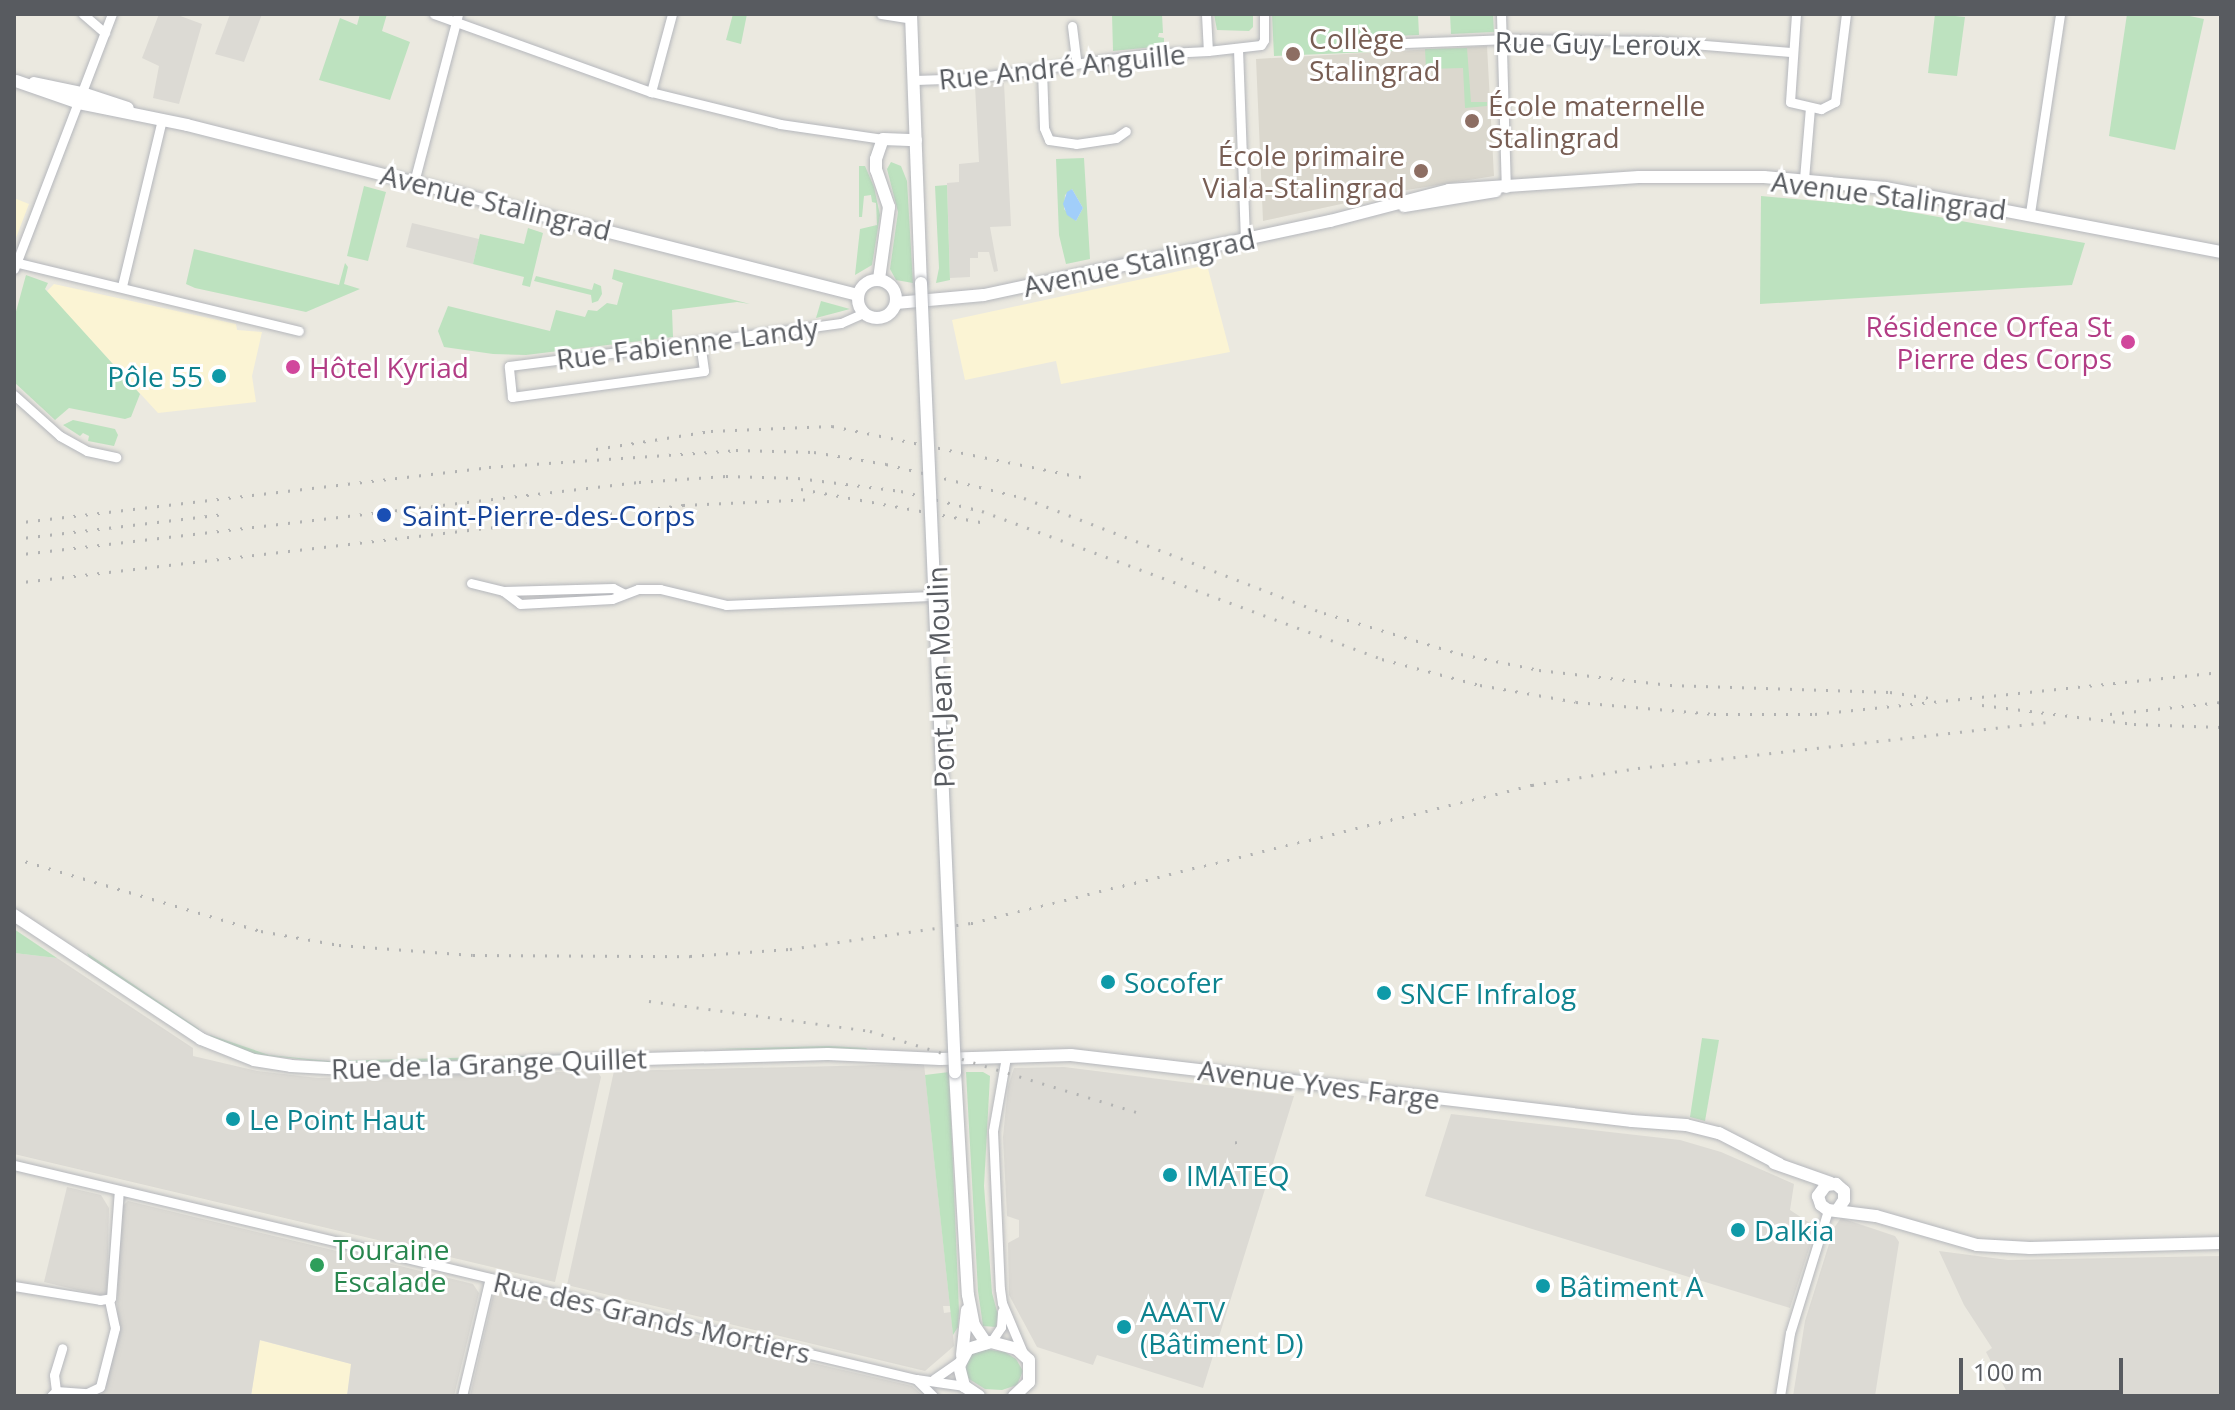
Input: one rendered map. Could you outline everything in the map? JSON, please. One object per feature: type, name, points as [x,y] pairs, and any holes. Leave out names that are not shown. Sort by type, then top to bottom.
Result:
[{"type":"street","points":[[83,14],[105,33]]},
{"type":"street","points":[[112,14],[15,264],[122,286],[176,303],[299,331]]},
{"type":"street","points":[[434,14],[457,18],[651,92],[780,124],[883,139],[916,140]]},
{"type":"street","points":[[651,92],[672,14]]},
{"type":"street","points":[[881,14],[912,16]]},
{"type":"street","points":[[1206,14],[1208,51]]},
{"type":"street","points":[[1245,239],[1238,49],[1261,45],[1265,32],[1264,14]]},
{"type":"street","points":[[1501,14],[1506,188]]},
{"type":"street","points":[[1796,14],[1791,52],[1790,102],[1810,108],[1830,107],[1835,102],[1846,14]]},
{"type":"street","points":[[2030,213],[2060,14]]},
{"type":"street","name":"Pont Jean Moulin","points":[[912,16],[955,1072],[968,1295]]},
{"type":"street","points":[[414,182],[457,18]]},
{"type":"street","points":[[1072,26],[1077,64]]},
{"type":"street","name":"Rue Guy Leroux","points":[[1405,43],[1502,39],[1656,41],[1791,52]]},
{"type":"street","name":"Rue André Anguille","points":[[915,80],[974,78],[1148,54],[1238,49]]},
{"type":"street","points":[[1042,70],[1044,128],[1049,140],[1076,144],[1116,138],[1126,131]]},
{"type":"street","name":"Avenue Stalingrad","points":[[15,81],[858,295]]},
{"type":"street","points":[[1804,179],[1810,108]]},
{"type":"street","points":[[122,286],[162,119]]},
{"type":"street","points":[[879,279],[889,215],[887,195],[876,167],[883,139]]},
{"type":"street","name":"Avenue Stalingrad","points":[[896,303],[984,295],[1381,208],[1444,202],[1506,188],[1639,177],[1804,179],[1886,188],[2220,248]]},
{"type":"street","points":[[879,279],[894,290],[896,303],[890,313],[879,318],[863,313],[858,295],[863,285],[879,279]]},
{"type":"street","name":"Rue Fabienne Landy","points":[[700,342],[704,371],[512,397],[509,366],[841,323],[863,313]]},
{"type":"street","points":[[14,395],[60,436],[87,451],[116,457]]},
{"type":"street","points":[[471,583],[503,591],[520,604],[612,599],[623,593],[660,589],[726,605],[936,596]]},
{"type":"street","name":"Rue de la Grange Quillet","points":[[14,915],[201,1039],[254,1060],[291,1066],[346,1069],[479,1067],[538,1062],[828,1054],[940,1059],[1006,1057]]},
{"type":"street","name":"Avenue Yves Farge","points":[[1006,1057],[1079,1056],[1705,1128],[1801,1175],[1831,1183]]},
{"type":"street","points":[[931,1380],[944,1375],[973,1346],[988,1342],[1001,1327],[993,1131],[1006,1057]]},
{"type":"street","name":"Rue des Grands Mortiers","points":[[14,1165],[916,1379],[931,1380],[962,1391]]},
{"type":"street","name":"Avenue Yves Farge","points":[[1801,1175],[1814,1186],[1818,1196]]},
{"type":"street","points":[[1892,1220],[1833,1209],[1821,1205],[1818,1196],[1822,1188],[1831,1183],[1857,1202],[1892,1220],[1941,1237],[1992,1247],[2221,1243]]},
{"type":"street","points":[[62,1348],[54,1375],[53,1393],[87,1393],[100,1387],[115,1328],[109,1300],[113,1291],[119,1190]]},
{"type":"street","points":[[1780,1396],[1790,1333],[1833,1209],[1844,1200],[1844,1191]]},
{"type":"street","points":[[462,1396],[490,1278]]},
{"type":"street","points":[[14,1286],[109,1300]]},
{"type":"street","points":[[968,1295],[976,1330],[988,1342],[1023,1353]]},
{"type":"street","points":[[968,1295],[960,1378],[962,1391],[979,1396]]},
{"type":"street","points":[[1002,1303],[1023,1353],[1031,1364],[1031,1375],[1019,1394]]},
{"type":"street","points":[[916,1379],[933,1396]]},
{"type":"shaded area","points":[[159,14],[175,14],[202,24],[179,104],[153,98],[159,66],[142,58]]},
{"type":"shaded area","points":[[230,14],[262,14],[244,62],[215,54]]},
{"type":"shaded area","points":[[1487,46],[1494,176],[1401,191],[1263,221],[1256,59]]},
{"type":"shaded area","points":[[1004,83],[1011,226],[990,227],[998,271],[994,272],[989,252],[978,252],[978,258],[970,258],[970,277],[950,278],[947,183],[959,182],[959,164],[979,162],[975,86]]},
{"type":"shaded area","points":[[14,198],[29,204],[14,243]]},
{"type":"shaded area","points":[[412,223],[479,239],[473,264],[406,247]]},
{"type":"shaded area","points":[[1207,265],[1230,352],[1061,384],[1056,361],[965,380],[952,320]]},
{"type":"shaded area","points":[[54,284],[236,324],[237,330],[262,332],[252,376],[256,402],[158,413],[47,291]]},
{"type":"shaded area","points":[[14,953],[57,958],[193,1048],[193,1056],[257,1071],[318,1078],[597,1071],[601,1077],[555,1282],[14,1154]]},
{"type":"shaded area","points":[[924,1064],[950,1306],[943,1306],[944,1313],[951,1312],[954,1346],[925,1371],[567,1285],[614,1071]]},
{"type":"shaded area","points":[[1064,1067],[1294,1096],[1203,1388],[1097,1355],[1093,1365],[1037,1347],[1009,1295],[1008,1243],[1019,1237],[1019,1220],[1007,1216],[1003,1137],[1008,1087],[1014,1068]]},
{"type":"shaded area","points":[[1451,1114],[1680,1140],[1721,1152],[1794,1184],[1790,1210],[1816,1227],[1790,1308],[1425,1196]]},
{"type":"shaded area","points":[[67,1187],[101,1195],[109,1208],[107,1297],[44,1282]]},
{"type":"shaded area","points":[[128,1201],[341,1252],[341,1256],[347,1253],[473,1284],[479,1293],[454,1396],[347,1396],[351,1364],[260,1340],[251,1396],[101,1396],[117,1320],[119,1209]]},
{"type":"shaded area","points":[[1841,1218],[1895,1236],[1899,1242],[1875,1396],[1793,1396],[1805,1321],[1834,1228]]},
{"type":"shaded area","points":[[1939,1251],[2008,1260],[2221,1256],[2221,1396],[2009,1396],[1986,1352],[1992,1348],[1964,1305]]},
{"type":"shaded area","points":[[502,1291],[912,1386],[923,1396],[470,1396],[493,1296]]},
{"type":"shaded area","points":[[259,1340],[352,1364],[347,1396],[251,1396]]},
{"type":"green space","points":[[360,14],[387,14],[382,31],[410,42],[390,100],[319,80],[340,18],[357,25]]},
{"type":"green space","points":[[733,14],[747,14],[741,44],[726,40]]},
{"type":"green space","points":[[1112,14],[1162,14],[1163,33],[1159,33],[1158,37],[1164,38],[1164,46],[1113,51]]},
{"type":"green space","points":[[1214,14],[1253,14],[1253,27],[1249,31],[1217,30]]},
{"type":"green space","points":[[1272,14],[1418,14],[1419,35],[1395,36],[1396,51],[1274,56]]},
{"type":"green space","points":[[1450,14],[1493,14],[1494,32],[1451,34]]},
{"type":"green space","points":[[1935,14],[1965,17],[1957,76],[1928,73]]},
{"type":"green space","points":[[2127,14],[2180,14],[2204,19],[2175,150],[2109,136]]},
{"type":"green space","points":[[1467,48],[1471,102],[1487,102],[1487,106],[1465,108],[1463,68],[1426,69],[1425,49]]},
{"type":"green space","points":[[1084,158],[1090,259],[1066,264],[1059,235],[1056,159]],"holes":[[[1072,189],[1083,208],[1076,221],[1064,209],[1065,195]]]},
{"type":"green space","points":[[891,162],[901,166],[907,181],[913,283],[896,280],[890,269],[898,212],[887,169]]},
{"type":"green space","points":[[859,166],[865,166],[874,187],[880,215],[872,265],[855,275],[860,229],[877,225],[876,203],[872,202],[871,195],[864,196],[862,217],[859,217]]},
{"type":"green space","points":[[947,185],[950,280],[936,283],[939,268],[935,186]]},
{"type":"green space","points":[[364,186],[386,192],[368,261],[347,256]]},
{"type":"green space","points":[[1761,196],[1877,206],[2085,243],[2072,285],[1760,304]]},
{"type":"green space","points":[[528,228],[543,233],[530,287],[522,285],[524,277],[473,264],[480,234],[524,244]]},
{"type":"green space","points":[[194,249],[339,285],[345,263],[348,267],[344,284],[360,289],[306,312],[195,288],[186,284]]},
{"type":"green space","points":[[614,269],[750,304],[737,302],[672,310],[673,337],[526,355],[444,347],[438,331],[448,306],[550,331],[556,310],[585,317],[588,310],[597,311],[607,303],[617,305],[623,283],[612,279]]},
{"type":"green space","points":[[26,275],[48,283],[45,289],[140,394],[131,417],[125,419],[69,408],[55,420],[14,382],[14,319]]},
{"type":"green space","points":[[536,276],[592,290],[594,283],[601,286],[602,294],[598,301],[592,303],[591,295],[534,281]]},
{"type":"green space","points":[[821,301],[850,309],[816,318]]},
{"type":"green space","points":[[73,420],[115,429],[118,435],[114,446],[88,441],[89,436],[83,433],[80,436],[63,425]]},
{"type":"green space","points":[[14,929],[57,958],[14,953]]},
{"type":"green space","points":[[87,953],[199,1029],[199,1032],[90,959]]},
{"type":"green space","points":[[210,1035],[269,1055],[328,1061],[605,1054],[353,1065],[253,1054],[209,1038]]},
{"type":"green space","points":[[1702,1038],[1719,1040],[1705,1121],[1690,1117]]},
{"type":"green space","points":[[866,1048],[870,1052],[716,1049]]},
{"type":"green space","points":[[949,1072],[959,1311],[958,1327],[953,1335],[925,1075]]},
{"type":"green space","points":[[966,1072],[983,1072],[990,1076],[984,1186],[992,1293],[998,1315],[996,1327],[983,1326],[978,1291]]},
{"type":"green space","points":[[985,1349],[1005,1352],[1016,1359],[1023,1371],[1017,1385],[1002,1390],[985,1389],[969,1379],[965,1371],[970,1355]]},
{"type":"water","points":[[1072,189],[1083,208],[1076,221],[1067,215],[1063,204],[1067,192]]},
{"type":"railway","points":[[596,449],[711,431],[832,426],[1081,477]]},
{"type":"railway","points":[[14,523],[489,467],[736,450],[814,452],[886,464],[1024,498],[1324,613],[1461,654],[1539,670],[1670,685],[1890,692],[1930,698]]},
{"type":"railway","points":[[14,555],[639,482],[726,476],[798,478],[901,491],[982,511],[1382,659],[1480,685],[1576,702],[1714,714],[1815,714],[2221,672]]},
{"type":"railway","points":[[801,489],[986,523]]},
{"type":"railway","points":[[14,583],[683,505],[815,499]]},
{"type":"railway","points":[[14,539],[225,514]]},
{"type":"railway","points":[[2110,714],[2221,702]]},
{"type":"railway","points":[[1982,705],[2134,724],[2221,727]]},
{"type":"railway","points":[[14,858],[261,931],[339,945],[473,955],[690,956],[790,949],[971,923],[1532,785],[1638,768],[2054,721]]},
{"type":"railway","points":[[649,1001],[870,1031],[1143,1114]]},
{"type":"railway","points":[[1235,1142],[1241,1144]]},
{"type":"place","name":"Collège Stalingrad","points":[[1293,54]]},
{"type":"place","name":"École maternelle Stalingrad","points":[[1472,121]]},
{"type":"place","name":"École primaire Viala-Stalingrad","points":[[1421,171]]},
{"type":"place","name":"Résidence Orfea St Pierre des Corps","points":[[2128,342]]},
{"type":"place","name":"Hôtel Kyriad","points":[[293,367]]},
{"type":"place","name":"Pôle 55","points":[[219,376]]},
{"type":"place","name":"Saint-Pierre-des-Corps","points":[[384,515]]},
{"type":"place","name":"Socofer","points":[[1108,982]]},
{"type":"place","name":"SNCF Infralog","points":[[1384,993]]},
{"type":"place","name":"Le Point Haut","points":[[233,1119]]},
{"type":"place","name":"IMATEQ","points":[[1170,1175]]},
{"type":"place","name":"Dalkia","points":[[1738,1230]]},
{"type":"place","name":"Touraine Escalade","points":[[317,1265]]},
{"type":"place","name":"Bâtiment A","points":[[1543,1286]]},
{"type":"place","name":"AAATV (Bâtiment D)","points":[[1124,1327]]}]
